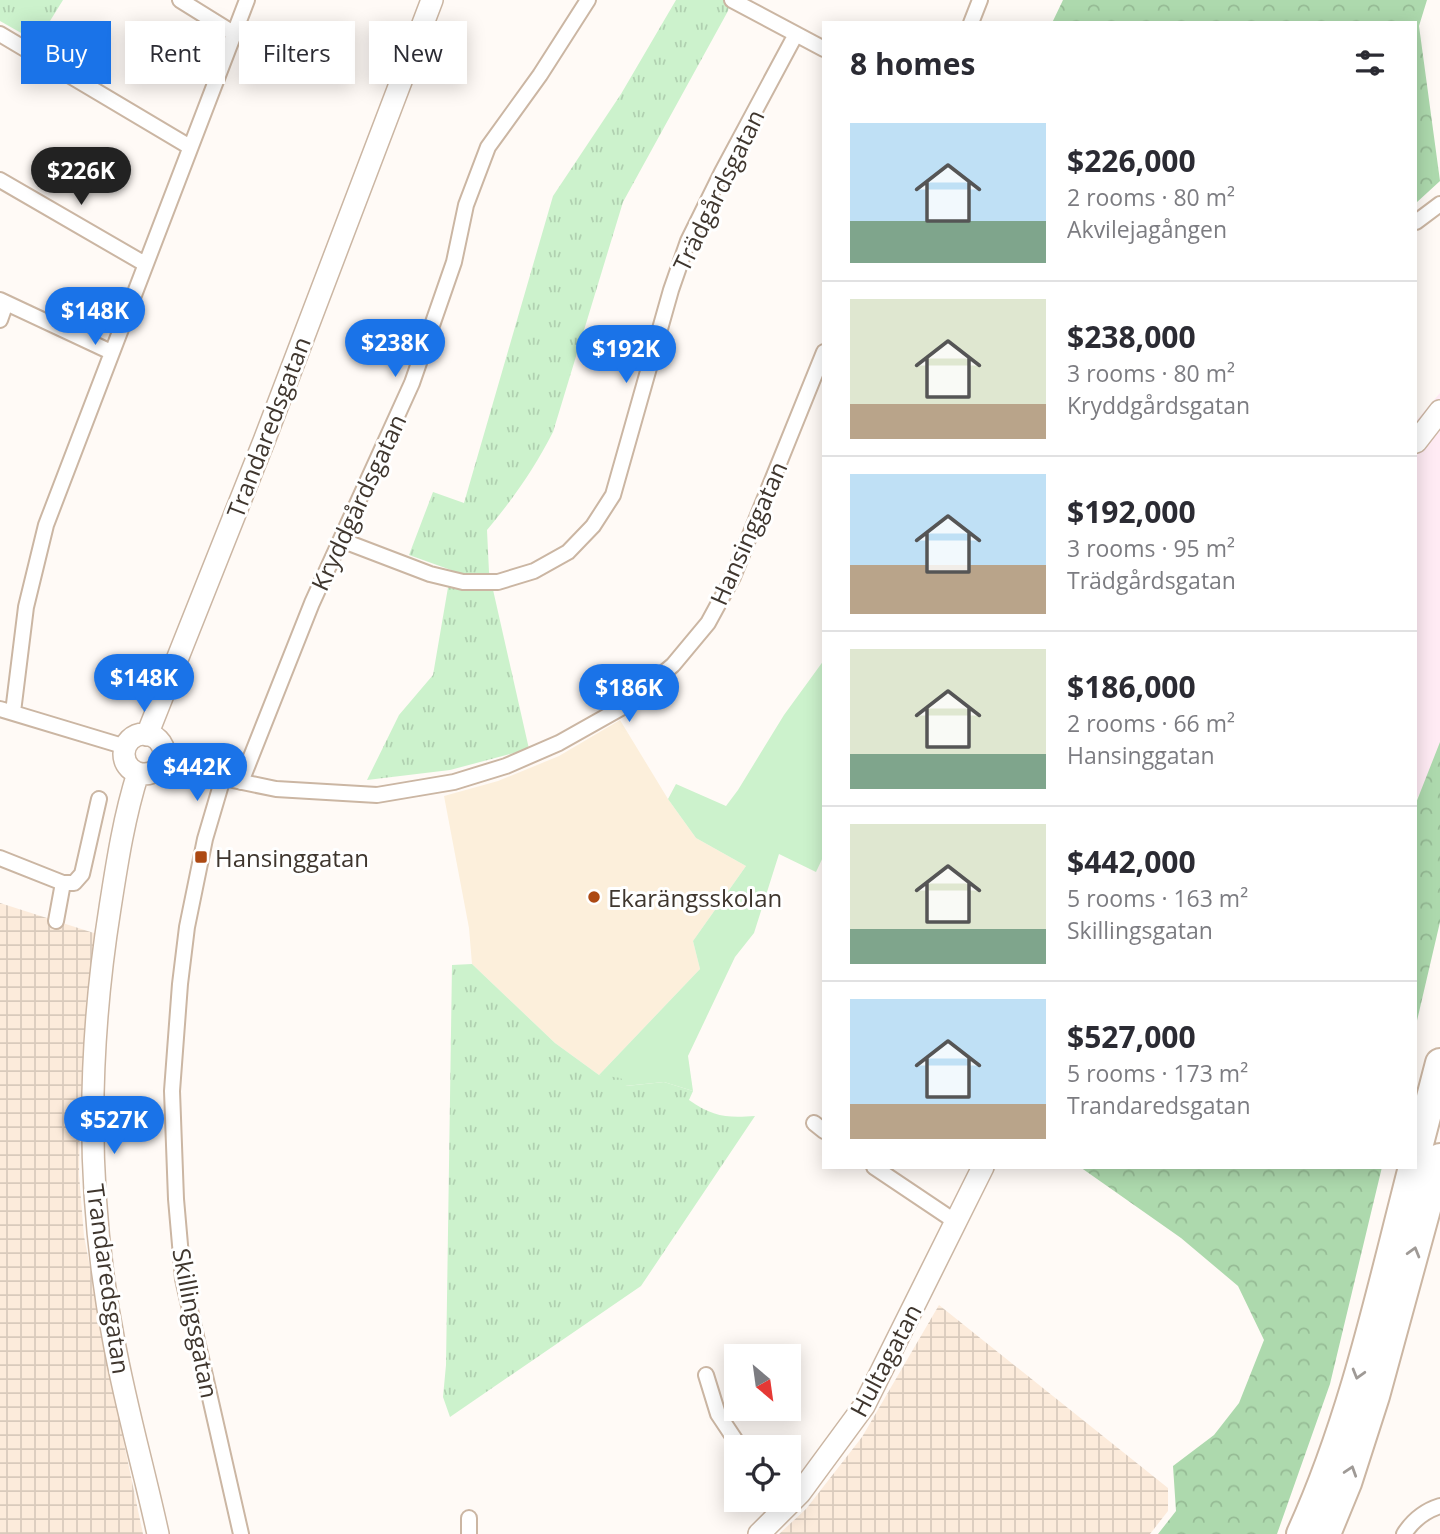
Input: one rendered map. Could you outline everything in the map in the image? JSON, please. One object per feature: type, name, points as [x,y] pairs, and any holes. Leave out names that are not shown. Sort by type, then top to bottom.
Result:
[{"type":"highway","points":[[1417,1151],[1440,1063]]},
{"type":"highway","points":[[1325,1534],[1347,1483],[1376,1396],[1440,1158]]},
{"type":"highway","points":[[1301,1534],[1341,1432],[1377,1308],[1412,1169]]},
{"type":"street","points":[[180,0],[233,33]]},
{"type":"street","points":[[126,747],[6,710],[26,607],[46,525],[247,0]]},
{"type":"street","name":"Trandaredsgatan","points":[[147,735],[250,478],[432,0]]},
{"type":"street","name":"Kryddgårdsgatan","points":[[240,782],[312,603],[412,383],[454,262],[466,205],[488,147],[540,75],[588,0]]},
{"type":"street","points":[[732,0],[822,48]]},
{"type":"street","points":[[972,21],[980,0]]},
{"type":"street","points":[[0,34],[190,147]]},
{"type":"street","name":"Trädgårdsgatan","points":[[341,540],[430,574],[463,582],[498,582],[534,570],[568,552],[593,526],[612,495],[671,289],[688,241],[796,34]]},
{"type":"street","points":[[0,180],[145,264]]},
{"type":"street","points":[[1417,221],[1440,204]]},
{"type":"street","points":[[0,320],[3,302],[111,352]]},
{"type":"street","name":"Hansinggatan","points":[[164,755],[223,778],[276,789],[377,795],[434,785],[506,766],[559,743],[623,707],[673,665],[708,624],[733,577],[822,357]]},
{"type":"street","points":[[1417,441],[1440,411]]},
{"type":"street","points":[[147,735],[159,742],[164,755],[163,761],[150,773],[138,773],[126,763],[126,747],[134,737],[147,735]]},
{"type":"street","name":"Trandaredsgatan","points":[[138,773],[115,873],[99,976],[93,1058],[92,1133],[98,1237],[113,1342],[158,1534]]},
{"type":"street","name":"Skillingsgatan","points":[[223,778],[205,839],[187,928],[172,1091],[176,1199],[183,1279],[241,1534]]},
{"type":"street","points":[[0,858],[63,883],[74,883],[82,874],[99,799]]},
{"type":"street","points":[[56,921],[63,883]]},
{"type":"street","points":[[877,1169],[956,1222]]},
{"type":"street","name":"Hultagatan","points":[[801,1487],[815,1475],[864,1406],[982,1169]]},
{"type":"street","points":[[706,1375],[719,1413],[733,1435]]},
{"type":"street","points":[[1404,1534],[1410,1524],[1422,1514],[1440,1506]]},
{"type":"street","name":"Hultagatan","points":[[759,1534],[775,1512]]},
{"type":"street","points":[[468,1534],[469,1518]]},
{"type":"shaded area","points":[[1440,393],[1440,764],[1417,798],[1417,420]]},
{"type":"shaded area","name":"Ekarängsskolan","points":[[620,720],[668,799],[696,838],[746,866],[693,941],[700,969],[599,1075],[555,1043],[472,964],[469,928],[444,796],[498,781],[559,756]]},
{"type":"shaded area","points":[[0,903],[97,934],[87,993],[79,1175],[84,1236],[143,1534],[0,1534]]},
{"type":"shaded area","points":[[939,1305],[1168,1488],[1168,1511],[1150,1534],[779,1534],[806,1509],[862,1437]]},
{"type":"green space","points":[[0,0],[63,0],[50,21],[21,21],[21,33],[0,21]]},
{"type":"green space","points":[[676,0],[730,0],[728,11],[623,202],[553,432],[523,483],[487,530],[489,572],[529,749],[450,770],[367,780],[399,715],[433,675],[451,570],[409,555],[433,492],[464,503],[553,196],[621,94]]},
{"type":"green space","points":[[1063,0],[1427,0],[1419,26],[1440,181],[1417,202],[1417,21],[1053,21]]},
{"type":"green space","points":[[822,663],[822,859],[816,872],[779,854],[754,933],[735,957],[688,1056],[693,1091],[664,1082],[625,1086],[599,1075],[700,969],[693,941],[746,866],[696,838],[668,799],[676,784],[726,806],[784,715]]},
{"type":"green space","points":[[1440,742],[1440,922],[1417,1021],[1417,800]]},
{"type":"green space","points":[[472,964],[555,1043],[599,1075],[621,1078],[626,1086],[664,1082],[693,1091],[689,1100],[713,1113],[736,1117],[755,1116],[641,1286],[450,1417],[443,1397],[446,1365],[452,965]]},
{"type":"green space","points":[[1083,1169],[1382,1169],[1330,1384],[1277,1534],[1158,1534],[1176,1511],[1173,1466],[1214,1435],[1239,1403],[1264,1340],[1238,1286],[1181,1238]]},
{"type":"place","name":"Hansinggatan","points":[[201,857]]},
{"type":"place","name":"Ekarängsskolan","points":[[594,897]]}]
